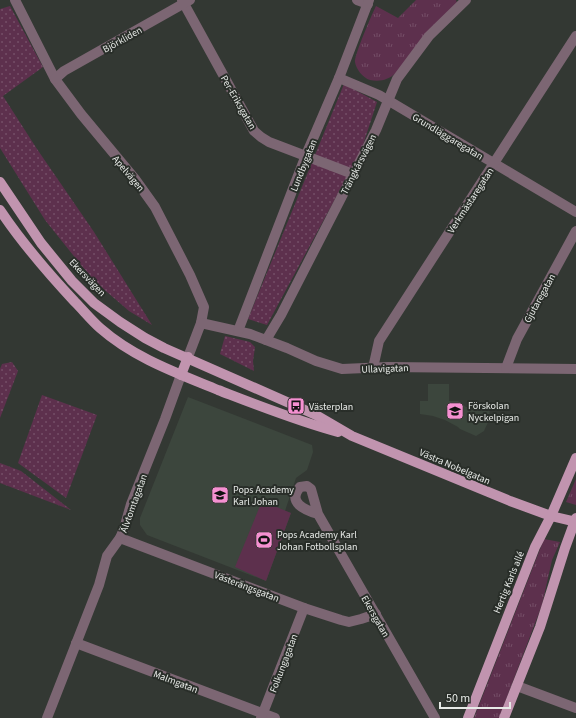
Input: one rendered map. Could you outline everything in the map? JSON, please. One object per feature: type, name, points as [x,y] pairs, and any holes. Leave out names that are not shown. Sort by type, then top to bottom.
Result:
[{"type":"main road","name":"Ekersvägen","points":[[0,182],[41,243],[72,280],[94,303],[145,338],[188,357]]},
{"type":"main road","points":[[0,210],[12,228],[58,283],[100,328],[128,349],[158,366],[181,375],[188,357]]},
{"type":"main road","name":"Västra Nobelgatan","points":[[188,357],[309,412],[352,436],[510,501],[551,516]]},
{"type":"main road","name":"Västra Nobelgatan","points":[[181,375],[313,426],[352,436]]},
{"type":"main road","name":"Hertig Karls allé","points":[[468,718],[535,547],[551,516],[576,458]]},
{"type":"main road","points":[[504,718],[540,627],[573,534],[576,520],[551,516]]},
{"type":"main road","points":[[551,516],[573,534]]},
{"type":"street","name":"Apelvägen","points":[[15,0],[54,79],[81,114],[136,179],[155,207],[204,307],[201,323],[188,357]]},
{"type":"street","points":[[357,0],[368,2]]},
{"type":"street","name":"Trängkårsvägen","points":[[266,340],[281,315],[376,130],[397,79],[418,49],[466,0]]},
{"type":"street","name":"Björkliden","points":[[54,79],[64,71],[186,1]]},
{"type":"street","name":"Per-Eriksgatan","points":[[186,1],[254,131],[270,142],[353,174]]},
{"type":"street","name":"Lundbygatan","points":[[238,331],[306,155],[339,78],[368,2]]},
{"type":"street","name":"Verkmästaregatan","points":[[373,368],[380,341],[576,36]]},
{"type":"street","name":"Grundläggaregatan","points":[[339,78],[388,100],[576,212]]},
{"type":"street","name":"Gjutaregatan","points":[[506,368],[517,339],[576,230]]},
{"type":"street","name":"Ullavigatan","points":[[201,323],[238,331],[266,340],[342,369],[576,369]]},
{"type":"street","name":"Älvtomtagatan","points":[[47,718],[99,585],[107,556],[120,538],[124,529],[131,504],[181,375]]},
{"type":"street","name":"Ekersgatan","points":[[318,514],[435,718]]},
{"type":"street","name":"Västerängsgatan","points":[[120,538],[304,608],[349,622],[376,614]]},
{"type":"street","name":"Folkungagatan","points":[[262,716],[304,608]]},
{"type":"street","name":"Malmgatan","points":[[76,643],[262,716],[275,718]]},
{"type":"street","points":[[517,686],[576,708]]},
{"type":"shaded area","name":"Förskolan Nyckelpigan","points":[[428,384],[449,384],[449,401],[458,401],[466,407],[490,407],[489,420],[484,431],[476,436],[445,420],[420,414],[420,401],[428,401]]},
{"type":"shaded area","name":"Pops Academy Karl Johan","points":[[188,397],[312,445],[313,452],[307,470],[296,478],[285,511],[291,513],[266,581],[147,535],[140,525],[140,518]]},
{"type":"green space","points":[[416,0],[456,0],[457,3],[396,73],[381,81],[370,80],[365,77],[360,73],[355,62],[355,58],[376,6],[398,18]]},
{"type":"green space","points":[[10,6],[43,67],[3,96],[37,149],[94,232],[152,325],[129,311],[93,280],[45,220],[0,148],[0,9]]},
{"type":"green space","points":[[344,84],[377,102],[361,151],[267,325],[248,319]]},
{"type":"green space","points":[[225,336],[250,342],[255,347],[253,361],[254,371],[220,354]]},
{"type":"green space","points":[[12,362],[18,371],[0,418],[0,369],[2,364]]},
{"type":"green space","points":[[42,395],[97,415],[66,498],[18,463]]},
{"type":"green space","points":[[0,463],[21,471],[71,510],[0,483]]},
{"type":"green space","points":[[576,479],[576,505],[566,502]]},
{"type":"green space","name":"Pops Academy Karl Johan Fotbollsplan","points":[[262,501],[291,513],[266,581],[235,567]]},
{"type":"green space","points":[[544,539],[560,542],[552,560],[542,605],[499,718],[474,718]]},
{"type":"place","name":"Västerplan","points":[[296,406]]},
{"type":"place","name":"Förskolan Nyckelpigan","points":[[455,411]]},
{"type":"place","name":"Pops Academy Karl Johan","points":[[220,495]]},
{"type":"place","name":"Pops Academy Karl Johan Fotbollsplan","points":[[264,540]]}]
